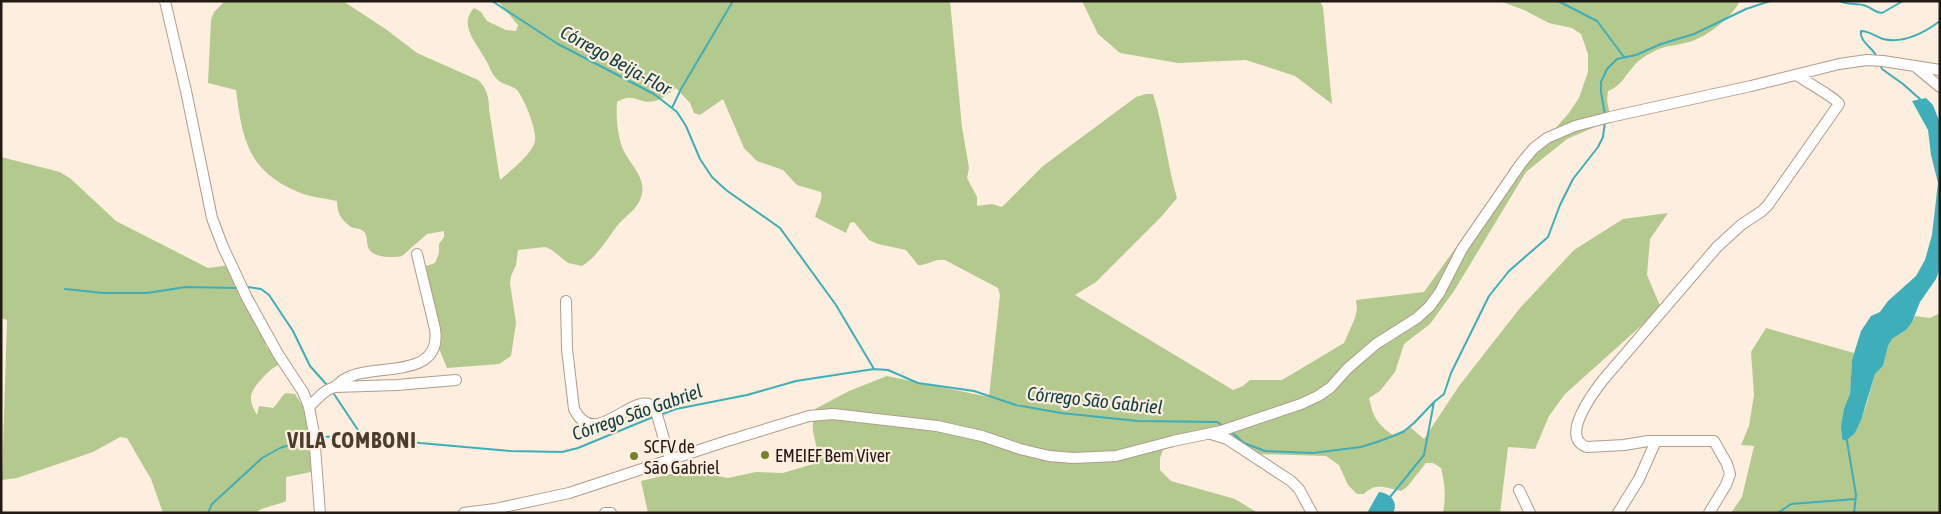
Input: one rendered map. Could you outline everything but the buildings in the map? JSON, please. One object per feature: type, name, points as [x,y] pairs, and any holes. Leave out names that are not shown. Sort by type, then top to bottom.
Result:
[{"type":"street","points":[[165,1],[212,218],[223,248],[278,354],[303,392],[309,408],[314,438],[320,513]]},
{"type":"street","points":[[464,513],[495,511],[570,494],[809,416],[833,414],[937,426],[982,436],[1020,450],[1049,456],[1074,458],[1116,456],[1172,441],[1211,434],[1301,404],[1318,396],[1330,388],[1348,368],[1376,344],[1417,318],[1430,306],[1440,292],[1462,249],[1522,162],[1534,148],[1547,138],[1561,131],[1606,118],[1839,64],[1867,60],[1940,70]]},
{"type":"street","points":[[1914,66],[1940,87]]},
{"type":"street","points":[[1710,513],[1730,474],[1730,469],[1716,444],[1709,440],[1656,441],[1624,445],[1587,446],[1581,445],[1576,432],[1579,420],[1592,394],[1603,380],[1717,247],[1741,225],[1768,205],[1839,104],[1836,99],[1817,89],[1797,74]]},
{"type":"street","points":[[309,408],[326,391],[335,387],[346,378],[400,368],[430,356],[435,350],[435,329],[417,254]]},
{"type":"street","points":[[566,301],[567,349],[574,409],[577,415],[587,422],[600,424],[642,403],[655,412],[670,460]]},
{"type":"street","points":[[335,387],[396,385],[456,380]]},
{"type":"street","points":[[1211,434],[1227,439],[1291,481],[1299,489],[1312,513]]},
{"type":"street","points":[[1618,513],[1639,479],[1656,441]]},
{"type":"street","points":[[1520,490],[1530,513]]},
{"type":"green space","points":[[225,1],[343,1],[387,30],[417,53],[478,80],[484,86],[488,97],[500,180],[530,151],[534,145],[535,135],[529,114],[520,94],[515,88],[502,83],[495,77],[471,35],[468,21],[469,15],[474,8],[481,12],[487,21],[506,30],[516,31],[518,25],[498,1],[950,1],[962,127],[969,168],[967,178],[977,197],[977,206],[992,204],[1002,207],[1043,166],[1136,97],[1153,94],[1177,198],[1161,217],[1096,282],[1075,295],[1233,390],[1243,386],[1250,380],[1282,380],[1344,343],[1355,318],[1356,300],[1424,292],[1522,155],[1534,152],[1569,113],[1579,98],[1588,72],[1588,54],[1581,34],[1572,28],[1549,23],[1524,10],[1500,1],[1740,1],[1725,20],[1703,36],[1689,42],[1660,48],[1639,61],[1619,84],[1608,91],[1607,100],[1611,120],[1567,139],[1526,172],[1454,291],[1430,324],[1404,344],[1395,372],[1380,391],[1369,398],[1376,420],[1393,435],[1410,427],[1424,439],[1459,386],[1520,308],[1574,250],[1623,219],[1668,213],[1650,239],[1647,275],[1661,308],[1565,394],[1549,416],[1535,449],[1508,447],[1500,513],[1443,513],[1445,496],[1441,468],[1433,463],[1426,463],[1407,487],[1401,491],[1377,487],[1368,490],[1364,494],[1357,494],[1348,485],[1339,465],[1326,456],[1259,454],[1224,436],[1190,441],[1163,450],[1160,458],[1160,470],[1171,481],[1235,499],[1258,513],[648,513],[641,481],[692,469],[696,472],[728,478],[756,472],[783,473],[813,464],[817,451],[813,428],[815,409],[849,391],[887,376],[989,397],[1000,295],[998,288],[945,260],[918,265],[906,250],[878,244],[869,240],[854,222],[850,223],[846,233],[815,217],[821,201],[821,192],[797,185],[783,170],[757,161],[744,148],[723,99],[700,115],[694,113],[690,103],[676,88],[663,98],[655,101],[649,102],[628,98],[617,102],[617,123],[621,144],[642,184],[640,200],[635,207],[617,226],[597,253],[582,266],[568,263],[552,250],[545,247],[518,250],[516,265],[510,283],[516,323],[511,356],[499,364],[447,368],[438,346],[423,270],[426,266],[435,263],[439,253],[439,244],[444,237],[444,231],[427,234],[402,256],[380,256],[369,249],[364,231],[351,227],[342,219],[337,201],[301,193],[280,183],[267,173],[257,162],[245,137],[236,90],[208,83],[211,20],[214,12]]},
{"type":"green space","points":[[1082,1],[1320,1],[1323,7],[1332,104],[1295,76],[1246,60],[1178,63],[1120,53],[1098,34]]},
{"type":"green space","points":[[1,157],[60,172],[71,179],[116,221],[208,268],[231,265],[265,326],[264,339],[266,346],[280,364],[266,374],[255,386],[251,394],[254,410],[257,415],[259,406],[273,408],[286,393],[295,394],[309,416],[312,440],[311,472],[286,477],[286,501],[256,513],[163,513],[151,479],[127,438],[120,437],[93,452],[17,478],[2,480],[7,320],[1,318]]},
{"type":"green space","points":[[1940,313],[1940,513],[1731,513],[1742,497],[1754,446],[1741,445],[1749,426],[1754,395],[1751,352],[1766,328],[1854,353],[1851,387],[1841,433],[1842,439],[1855,433],[1866,406],[1875,374],[1883,366],[1888,346],[1892,339],[1906,330],[1915,316],[1930,318]]},
{"type":"water","points":[[1926,98],[1933,105],[1940,123],[1940,268],[1936,279],[1920,302],[1912,322],[1906,330],[1892,339],[1888,346],[1883,366],[1875,374],[1861,420],[1855,433],[1846,441],[1842,439],[1841,427],[1844,409],[1850,394],[1852,360],[1861,331],[1871,316],[1880,312],[1888,301],[1916,276],[1925,260],[1932,235],[1938,183],[1931,155],[1928,130],[1912,101]]},
{"type":"water","points":[[1379,492],[1390,496],[1394,502],[1395,509],[1393,513],[1367,513]]},
{"type":"waterway","name":"Córrego Beija-Flor","points":[[492,1],[558,44],[654,94],[677,112],[686,126],[700,159],[712,177],[726,190],[780,228],[836,305],[874,369]]},
{"type":"waterway","points":[[672,108],[681,89],[733,1]]},
{"type":"waterway","points":[[1558,1],[1597,21],[1624,57]]},
{"type":"waterway","name":"Córrego São Gabriel","points":[[1605,115],[1601,82],[1607,69],[1617,59],[1636,55],[1661,44],[1694,34],[1746,9],[1770,1]]},
{"type":"waterway","name":"Córrego São Gabriel","points":[[1840,1],[1863,5],[1882,13],[1903,1]]},
{"type":"waterway","points":[[1876,55],[1862,37],[1861,31],[1883,39],[1899,40],[1927,30],[1940,21]]},
{"type":"waterway","points":[[1880,64],[1882,69],[1921,100]]},
{"type":"waterway","name":"Córrego São Gabriel","points":[[1230,431],[1244,443],[1265,451],[1313,453],[1361,447],[1403,432],[1414,423],[1444,394],[1451,373],[1489,296],[1509,271],[1548,237],[1560,205],[1573,179],[1598,147],[1603,137],[1605,122]]},
{"type":"waterway","points":[[65,289],[103,293],[147,293],[186,287],[236,288]]},
{"type":"waterway","points":[[248,287],[261,289],[269,295],[293,331],[310,366],[327,385]]},
{"type":"waterway","name":"Córrego São Gabriel","points":[[660,415],[676,409],[747,395],[796,381],[874,369],[888,370],[918,383],[974,391],[1016,405],[1061,413],[1138,421],[1217,422],[1222,425]]},
{"type":"waterway","points":[[334,394],[362,436]]},
{"type":"waterway","points":[[1390,497],[1424,455],[1434,402]]},
{"type":"waterway","name":"Córrego São Gabriel","points":[[318,437],[362,436],[511,451],[562,452],[578,448],[653,417]]},
{"type":"waterway","name":"Córrego São Gabriel","points":[[208,513],[212,504],[262,458],[280,448],[311,438]]},
{"type":"waterway","points":[[1847,441],[1856,495],[1854,513]]},
{"type":"waterway","points":[[1778,513],[1791,504],[1855,499]]},
{"type":"place","name":"EMEIEF Bem Viver","points":[[765,455]]},
{"type":"place","name":"SCFV de São Gabriel","points":[[634,456]]},
{"type":"district","name":"VILA COMBONI","points":[[352,440]]}]
